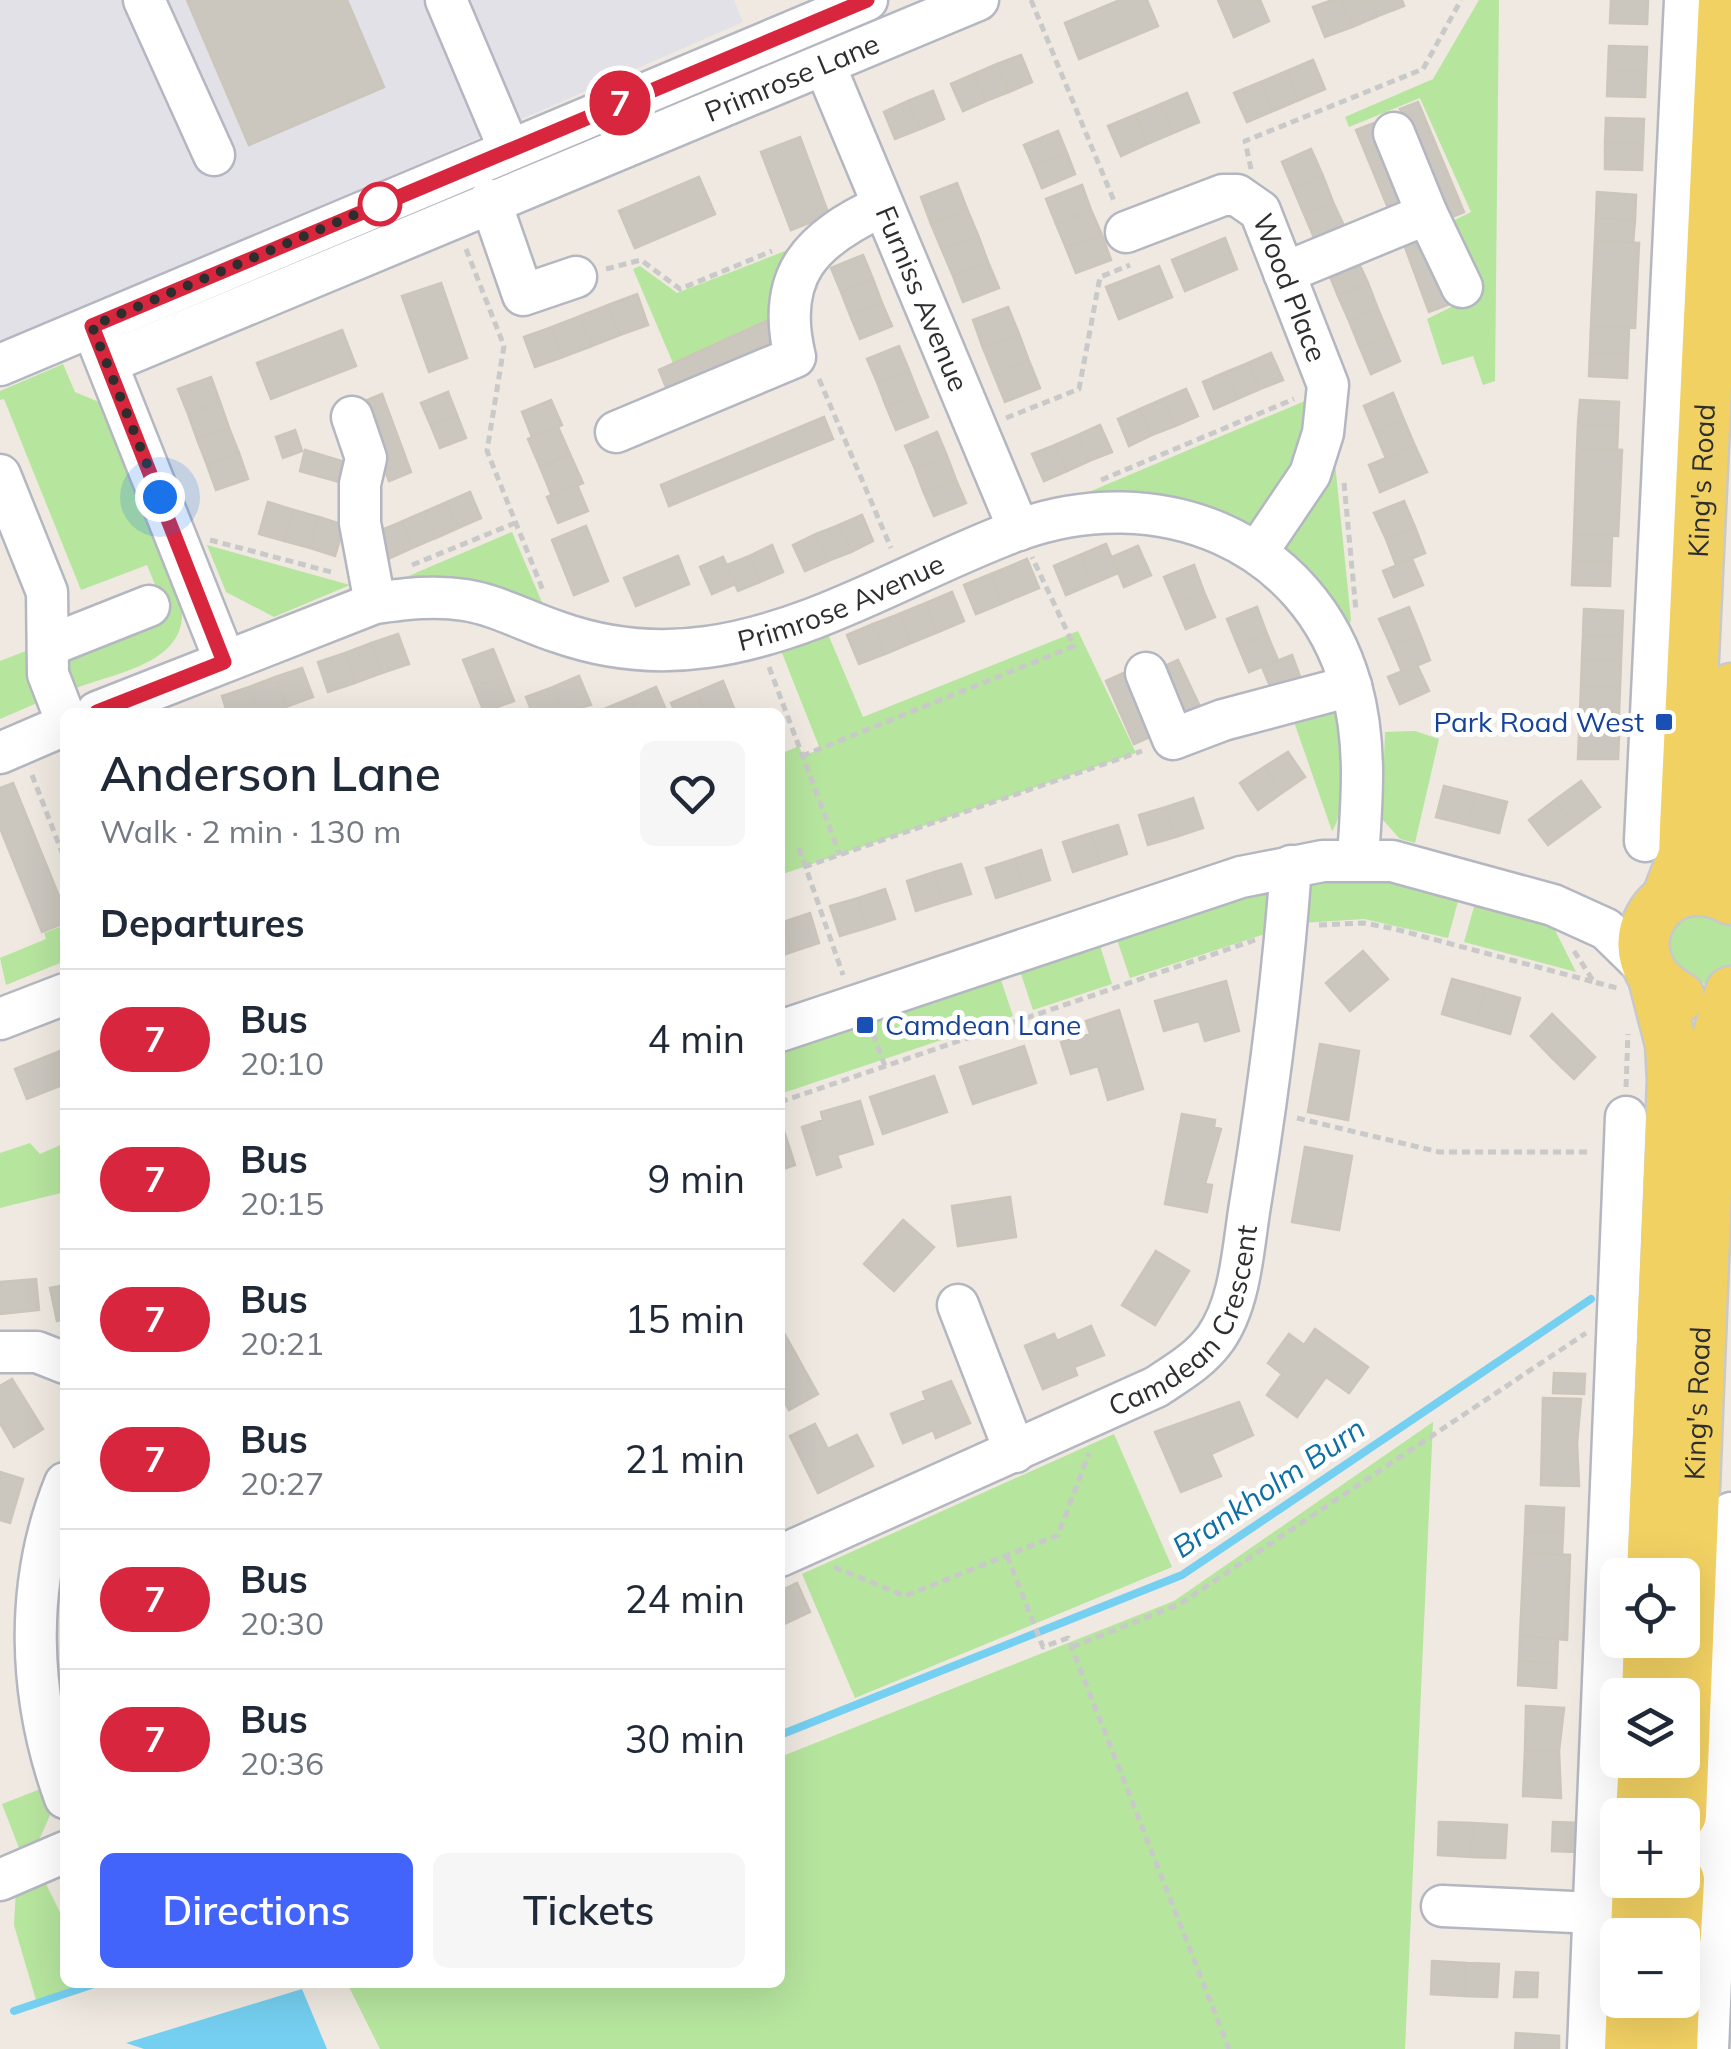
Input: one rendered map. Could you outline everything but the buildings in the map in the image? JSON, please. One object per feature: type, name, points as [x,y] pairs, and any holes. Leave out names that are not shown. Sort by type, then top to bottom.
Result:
[{"type":"main road","name":"King's Road","points":[[1653,1558],[1671,1044],[1644,934],[1684,855],[1670,734],[1724,0]]},
{"type":"main road","points":[[1731,689],[1731,856]]},
{"type":"main road","points":[[1662,903],[1694,889],[1712,890],[1731,899]]},
{"type":"main road","name":"King's Road","points":[[1652,974],[1676,996],[1695,1001],[1731,992]]},
{"type":"main road","name":"King's Road","points":[[1681,1798],[1664,1181],[1711,1060],[1731,992]]},
{"type":"main road","points":[[1630,2049],[1631,2018]]},
{"type":"main road","points":[[1672,2049],[1673,2018]]},
{"type":"street","points":[[144,0],[214,154]]},
{"type":"street","points":[[446,0],[508,149]]},
{"type":"street","name":"Primrose Lane","points":[[0,364],[867,0]]},
{"type":"street","name":"Primrose Lane","points":[[107,362],[978,0]]},
{"type":"street","points":[[1645,841],[1670,734],[1685,0]]},
{"type":"street","name":"Furniss Avenue","points":[[826,66],[1019,530]]},
{"type":"street","points":[[654,89],[670,129]]},
{"type":"street","points":[[1394,132],[1426,214],[1462,287]]},
{"type":"street","name":"Wood Place","points":[[1126,232],[1222,195],[1238,195],[1260,211],[1328,385],[1323,433],[1310,474],[1258,551]]},
{"type":"street","points":[[490,200],[523,295],[576,277]]},
{"type":"street","points":[[616,432],[795,357],[787,304],[799,269],[836,228],[882,206]]},
{"type":"street","points":[[1284,273],[1426,214]]},
{"type":"street","points":[[92,326],[224,662]]},
{"type":"street","points":[[352,417],[366,458],[360,484],[360,523],[375,604]]},
{"type":"street","points":[[0,476],[47,592],[48,674],[61,708]]},
{"type":"street","name":"Primrose Avenue","points":[[107,708],[375,604],[424,596],[467,600],[560,633],[619,648],[667,651],[758,636],[1019,530],[1108,513],[1153,515],[1207,526],[1258,551],[1293,579],[1346,672],[1361,733],[1358,858]]},
{"type":"street","points":[[48,646],[149,606]]},
{"type":"street","points":[[1146,673],[1173,739],[1346,672]]},
{"type":"street","points":[[10,749],[60,728]]},
{"type":"street","points":[[785,1029],[1166,900],[1290,866],[1358,858],[1438,872],[1580,915],[1606,929],[1652,974]]},
{"type":"street","name":"Camdean Crescent","points":[[788,1547],[1015,1452],[1156,1387],[1190,1365],[1215,1338],[1231,1306],[1265,1110],[1290,866]]},
{"type":"street","points":[[1580,915],[1633,914],[1662,903]]},
{"type":"street","points":[[0,1019],[60,996]]},
{"type":"street","points":[[1664,1181],[1618,1312],[1665,1912],[1708,2049]]},
{"type":"street","points":[[958,1304],[1015,1452]]},
{"type":"street","points":[[0,1352],[37,1352],[60,1362]]},
{"type":"street","points":[[60,1500],[47,1545],[34,1641],[37,1700],[60,1780]]},
{"type":"street","points":[[1588,2049],[1665,1912],[1731,1514]]},
{"type":"street","points":[[0,1880],[60,1854]]},
{"type":"street","points":[[1442,1906],[1665,1912]]},
{"type":"path","points":[[977,429],[1079,389],[1100,277],[1139,262],[1031,0]]},
{"type":"path","points":[[1260,211],[1245,141],[1424,69],[1461,0]]},
{"type":"path","points":[[452,216],[504,346],[487,451],[560,633]]},
{"type":"path","points":[[576,277],[641,260],[680,289],[780,248]]},
{"type":"path","points":[[818,377],[904,579]]},
{"type":"path","points":[[1097,482],[1328,385]]},
{"type":"path","points":[[1342,468],[1358,638],[1346,672]]},
{"type":"path","points":[[802,756],[1074,646],[1019,530]]},
{"type":"path","points":[[758,636],[784,708]]},
{"type":"path","points":[[785,710],[840,855]]},
{"type":"path","points":[[804,867],[1173,739]]},
{"type":"path","points":[[10,749],[60,850]]},
{"type":"path","points":[[799,848],[854,1006]]},
{"type":"path","points":[[785,1100],[1286,933],[1364,923],[1594,982]]},
{"type":"path","points":[[1265,1110],[1439,1152],[1664,1181]]},
{"type":"path","points":[[1072,1646],[1180,1604],[1618,1312]]},
{"type":"path","points":[[788,1547],[906,1596],[1058,1535],[1097,1432],[1091,1418]]},
{"type":"path","points":[[1006,1556],[1044,1647],[1068,1638],[1072,1646],[1229,2049]]},
{"type":"shaded area","points":[[0,0],[734,0],[743,22],[0,348]]},
{"type":"green space","points":[[1479,0],[1499,0],[1495,381],[1483,385],[1473,356],[1442,365],[1427,319],[1463,301],[1449,223],[1471,212],[1420,98],[1349,127],[1345,117],[1433,79]]},
{"type":"green space","points":[[808,242],[771,319],[673,363],[633,269],[640,266],[677,293]]},
{"type":"green space","points":[[63,364],[75,392],[99,402],[182,611],[180,629],[160,654],[128,671],[76,688],[62,680],[55,666],[79,649],[167,614],[147,565],[81,590],[4,399],[0,400],[0,391]]},
{"type":"green space","points":[[1312,398],[1296,475],[1256,523],[1238,524],[1077,497]]},
{"type":"green space","points":[[1334,453],[1351,620],[1346,632],[1285,553],[1284,541]]},
{"type":"green space","points":[[512,532],[547,614],[392,583]]},
{"type":"green space","points":[[207,545],[350,585],[274,617],[226,592]]},
{"type":"green space","points":[[825,627],[863,717],[1078,631],[1136,753],[785,873],[785,752],[799,746],[803,756],[820,749],[780,648]]},
{"type":"green space","points":[[36,647],[37,703],[0,719],[0,661]]},
{"type":"green space","points":[[1329,705],[1339,713],[1342,757],[1340,808],[1332,831],[1292,716]]},
{"type":"green space","points":[[1415,731],[1439,739],[1415,843],[1400,839],[1382,819],[1385,732]]},
{"type":"green space","points":[[1389,875],[1460,894],[1448,938],[1364,919],[1302,923],[1306,879]]},
{"type":"green space","points":[[1256,885],[1274,890],[1277,930],[1130,978],[1115,934]]},
{"type":"green space","points":[[1476,900],[1551,922],[1576,972],[1464,942]]},
{"type":"green space","points":[[1685,908],[1731,921],[1731,970],[1710,984],[1684,982],[1660,938]]},
{"type":"green space","points":[[60,927],[60,963],[6,985],[0,958],[46,939],[44,933]]},
{"type":"green space","points":[[1098,939],[1112,984],[1033,1010],[1018,965]]},
{"type":"green space","points":[[998,971],[1013,1016],[785,1092],[785,1042]]},
{"type":"green space","points":[[30,1143],[40,1154],[60,1145],[60,1193],[0,1208],[0,1153]]},
{"type":"green space","points":[[1433,1422],[1405,2049],[380,2049],[350,1988],[785,1988],[785,1755],[1174,1601]]},
{"type":"green space","points":[[1114,1434],[1172,1567],[855,1698],[802,1574]]},
{"type":"green space","points":[[43,1788],[52,1811],[39,1840],[19,1848],[2,1804]]},
{"type":"green space","points":[[42,1876],[60,1912],[60,1988],[70,1988],[36,2000],[14,1925],[16,1888]]},
{"type":"water","points":[[302,1989],[327,2049],[144,2049],[126,2043]]},
{"type":"waterway","name":"Brankholm Burn","points":[[785,1733],[1182,1575],[1591,1299]]},
{"type":"waterway","name":"Brankholm Burn","points":[[14,2011],[82,1988]]},
{"type":"bus line","name":"7","points":[[107,708],[224,662],[92,326],[867,0]]},
{"type":"place","name":"Park Road West","points":[[1664,722]]},
{"type":"place","name":"Camdean Lane","points":[[865,1025]]},
{"type":"route","points":[[160,497],[92,326],[380,204]]}]
